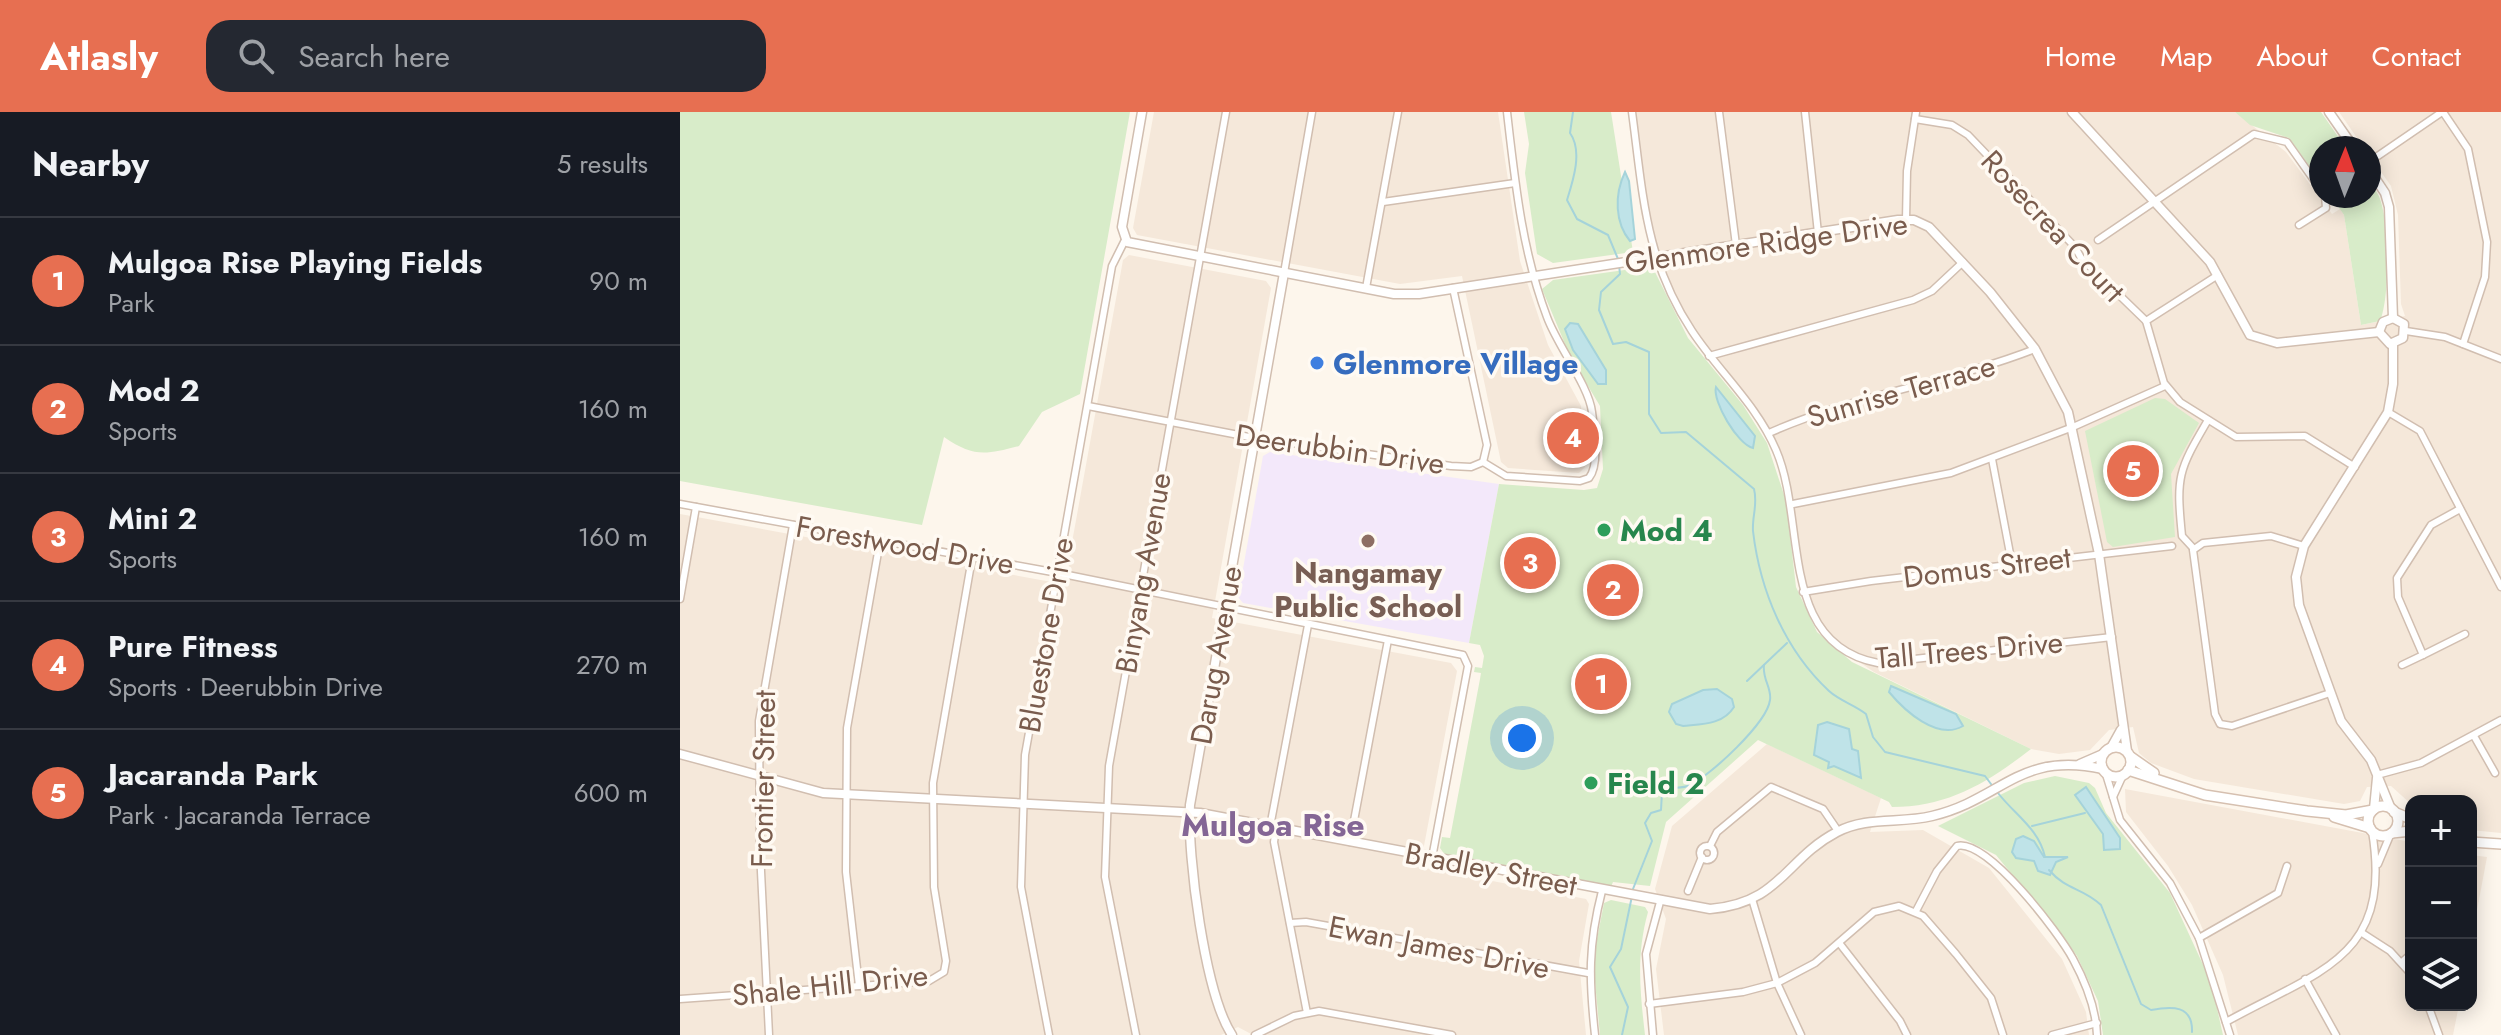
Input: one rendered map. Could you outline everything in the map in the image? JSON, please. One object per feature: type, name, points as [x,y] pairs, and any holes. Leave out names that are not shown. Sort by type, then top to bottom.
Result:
[{"type":"main road","points":[[2220,795],[2155,774],[2129,754],[2107,751],[2104,770],[2115,776],[2126,772],[2178,788],[2320,813],[2346,815],[2382,806],[2405,816]]},
{"type":"main road","points":[[2126,772],[2129,754]]},
{"type":"main road","points":[[2371,830],[2368,821],[2373,810]]},
{"type":"main road","points":[[2391,833],[2397,824],[2393,810]]},
{"type":"main road","points":[[2320,813],[2381,836],[2405,832]]},
{"type":"main road","points":[[2477,842],[2501,844]]},
{"type":"street","points":[[1125,240],[1123,219],[1142,112]]},
{"type":"street","name":"Binyang Avenue","points":[[1136,1035],[1107,887],[1107,809],[1112,746],[1226,112]]},
{"type":"street","points":[[1284,273],[1312,112]]},
{"type":"street","points":[[1366,288],[1398,112]]},
{"type":"street","name":"Deerubbin Drive","points":[[1088,406],[1256,438],[1457,466],[1471,467],[1483,462],[1500,474],[1513,477],[1583,481],[1594,470],[1591,404],[1552,330],[1532,276],[1515,183],[1507,112]]},
{"type":"street","name":"Tall Trees Drive","points":[[1632,112],[1654,257],[1679,309],[1709,356],[1769,433],[1784,469],[1793,504],[1803,592],[1817,623],[1834,642],[1855,657],[1878,663],[2112,637]]},
{"type":"street","points":[[1719,112],[1736,245]]},
{"type":"street","points":[[1805,112],[1818,233]]},
{"type":"street","points":[[2072,112],[2218,275],[2242,326],[2261,341],[2277,343],[2379,332]]},
{"type":"street","points":[[2329,112],[2346,136]]},
{"type":"street","points":[[2381,154],[2443,112],[2468,149],[2487,242],[2485,277],[2463,344]]},
{"type":"street","points":[[1906,220],[1907,171],[1916,116]]},
{"type":"street","name":"Rosecrea Court","points":[[1916,116],[1952,125],[1968,135],[2075,247],[2081,258],[2146,321]]},
{"type":"street","points":[[2098,240],[2245,137],[2257,133],[2288,143],[2309,173]]},
{"type":"street","points":[[1383,202],[1515,183]]},
{"type":"street","points":[[2381,187],[2389,207],[2393,318]]},
{"type":"street","points":[[2299,225],[2325,208]]},
{"type":"street","name":"Glenmore Ridge Drive","points":[[1125,240],[1131,244],[1402,295],[1906,220],[1929,227],[1963,262],[2035,349],[2058,390],[2073,427],[2099,554],[2122,709],[2121,729],[2129,754]]},
{"type":"street","name":"Bluestone Drive","points":[[1049,1035],[1021,887],[1027,739],[1114,259],[1125,240]]},
{"type":"street","points":[[1709,356],[1919,298],[1963,262]]},
{"type":"street","name":"Darug Avenue","points":[[1232,1035],[1218,1005],[1196,894],[1190,812],[1284,273]]},
{"type":"street","points":[[2218,275],[2146,321],[2165,386],[2177,400],[2241,438],[2305,436],[2355,467]]},
{"type":"street","points":[[1453,288],[1487,445],[1483,462]]},
{"type":"street","points":[[2379,332],[2383,322],[2393,318],[2402,322],[2406,331]]},
{"type":"street","points":[[2406,331],[2445,337],[2501,359]]},
{"type":"street","points":[[2379,332],[2384,341],[2393,344],[2401,341],[2406,331]]},
{"type":"street","points":[[2393,344],[2393,384],[2388,412],[2304,546],[2298,565],[2296,591],[2344,728],[2367,754],[2393,810]]},
{"type":"street","name":"Sunrise Terrace","points":[[1769,433],[1821,413],[1978,371],[2035,349]]},
{"type":"street","points":[[1793,504],[1926,479],[1992,459],[2165,386]]},
{"type":"street","points":[[2388,412],[2420,431],[2501,587]]},
{"type":"street","points":[[2194,549],[2181,534],[2178,480],[2183,462],[2208,420]]},
{"type":"street","points":[[1992,459],[2012,564]]},
{"type":"street","name":"Forestwood Drive","points":[[680,504],[1058,573],[1459,654],[1467,658],[1468,666],[1432,858]]},
{"type":"street","points":[[680,599],[696,507]]},
{"type":"street","points":[[2423,655],[2398,597],[2397,578],[2431,525],[2460,509]]},
{"type":"street","name":"Frontier Street","points":[[769,1035],[759,775],[763,686],[793,525]]},
{"type":"street","points":[[2304,546],[2271,536],[2203,543],[2194,549],[2192,558],[2219,723],[2228,727],[2240,724],[2330,693]]},
{"type":"street","points":[[859,986],[846,872],[847,728],[880,541]]},
{"type":"street","name":"Domus Street","points":[[1803,592],[2172,546]]},
{"type":"street","name":"Shale Hill Drive","points":[[680,999],[933,980],[945,969],[934,887],[932,799],[937,739],[972,558]]},
{"type":"street","points":[[1307,1013],[1273,827],[1308,625]]},
{"type":"street","points":[[2402,665],[2465,634]]},
{"type":"street","points":[[1350,842],[1388,640]]},
{"type":"street","points":[[2377,776],[2408,768],[2501,720]]},
{"type":"street","points":[[2107,751],[2121,729]]},
{"type":"street","points":[[2474,736],[2495,773]]},
{"type":"street","name":"Bradley Street","points":[[2079,764],[2107,751]]},
{"type":"street","name":"Bradley Street","points":[[680,754],[814,791],[845,795],[1190,812],[1710,909],[1752,899],[1775,886],[1811,850],[1838,831],[1868,822],[1936,816],[2035,768],[2079,764],[2104,770]]},
{"type":"street","points":[[2104,770],[2120,820],[2170,883],[2199,938],[2218,988],[2230,1035]]},
{"type":"street","points":[[2113,797],[2126,772]]},
{"type":"street","points":[[2373,810],[2377,776]]},
{"type":"street","points":[[1688,891],[1702,857],[1702,849],[1710,846],[1717,832],[1771,787],[1823,809],[1838,831]]},
{"type":"street","points":[[2371,830],[2378,864]]},
{"type":"street","points":[[2226,1022],[2352,949],[2371,913],[2378,864],[2391,833]]},
{"type":"street","points":[[1916,911],[1937,871],[1957,846],[1967,846],[1988,856],[2069,952],[2093,1004],[2097,1035]]},
{"type":"street","points":[[2199,938],[2278,893],[2287,866]]},
{"type":"street","points":[[1595,1035],[1588,973],[1591,936],[1602,891]]},
{"type":"street","points":[[1752,899],[1777,983],[1801,1035]]},
{"type":"street","points":[[1653,1035],[1646,954],[1660,902]]},
{"type":"street","points":[[1649,1004],[1743,992],[1777,983],[1815,963],[1883,907],[1899,906],[1916,911],[1991,998],[2003,1035]]},
{"type":"street","name":"Ewan James Drive","points":[[1290,923],[1306,922],[1588,973]]},
{"type":"street","points":[[2362,933],[2405,966]]},
{"type":"street","points":[[1840,944],[1900,1021],[1907,1035]]},
{"type":"street","points":[[2402,962],[2405,959]]},
{"type":"street","points":[[2305,979],[2336,1035]]},
{"type":"street","points":[[2430,1011],[2439,1035]]},
{"type":"street","points":[[1255,1035],[1307,1013],[1336,1013],[1452,1035]]},
{"type":"street","points":[[2052,1035],[2097,1023]]},
{"type":"shaded area","points":[[1154,112],[1498,112],[1520,261],[1548,345],[1581,406],[1585,467],[1579,473],[1508,468],[1501,462],[1462,276],[1400,284],[1137,235],[1133,228]]},
{"type":"shaded area","points":[[1628,112],[2235,112],[2286,152],[2309,183],[2309,208],[2328,208],[2332,214],[2340,209],[2344,215],[2361,325],[2405,316],[2401,304],[2398,215],[2391,186],[2381,172],[2381,136],[2356,136],[2339,112],[2501,112],[2501,833],[2477,831],[2477,795],[2405,795],[2405,799],[2391,786],[2367,787],[2360,801],[2344,804],[2194,779],[2151,763],[2139,753],[2133,727],[2109,730],[2090,750],[2059,754],[2031,749],[1874,672],[1846,653],[1809,615],[1797,576],[1785,476],[1765,429],[1673,307],[1658,272],[1641,213]]},
{"type":"shaded area","points":[[1129,255],[1266,281],[1271,288],[1212,618],[1451,663],[1457,671],[1420,867],[1586,899],[1589,904],[1579,961],[1586,1035],[1253,1035],[1238,1027],[1221,1035],[680,1035],[680,514],[1068,585],[1069,559],[1123,260]]},
{"type":"shaded area","name":"Nangamay Public School","points":[[1270,452],[1499,484],[1469,643],[1243,603],[1238,597],[1263,456]]},
{"type":"shaded area","points":[[1767,744],[1881,798],[1870,832],[1923,830],[1989,868],[2062,959],[2086,1012],[2089,1035],[1664,1035],[1656,969],[1666,919],[1655,889],[1672,826]]},
{"type":"shaded area","points":[[2125,789],[2405,841],[2405,1011],[2458,1011],[2453,1035],[2238,1035],[2223,975],[2192,905],[2168,866],[2126,812]]},
{"type":"shaded area","points":[[2477,856],[2487,857],[2477,910]]},
{"type":"green space","points":[[680,112],[1130,112],[1080,394],[1042,412],[1019,446],[980,452],[963,448],[944,437],[922,525],[680,481]]},
{"type":"green space","points":[[1524,112],[1611,112],[1633,252],[1553,263],[1537,254],[1525,173],[1529,144]]},
{"type":"green space","points":[[2235,112],[2321,112],[2338,136],[2309,136],[2309,166],[2289,138],[2250,125]]},
{"type":"green space","points":[[2381,203],[2387,245],[2387,280],[2380,321],[2361,325],[2344,215],[2339,208],[2381,208]]},
{"type":"green space","points":[[1646,267],[1655,272],[1688,338],[1743,405],[1767,443],[1786,501],[1796,587],[1817,632],[1852,662],[2031,749],[1966,791],[1931,803],[1892,807],[1889,802],[1758,740],[1666,822],[1650,886],[1613,882],[1611,887],[1445,855],[1440,848],[1442,837],[1450,838],[1481,673],[1474,672],[1475,667],[1482,668],[1484,656],[1480,645],[1469,643],[1499,484],[1584,490],[1597,488],[1603,469],[1600,406],[1570,356],[1542,289],[1553,280]]},
{"type":"green space","points":[[2155,398],[2165,399],[2199,423],[2171,474],[2175,537],[2113,547],[2107,542],[2085,431]]},
{"type":"green space","points":[[2055,776],[2089,783],[2095,788],[2106,813],[2170,893],[2211,982],[2223,1035],[2103,1035],[2098,1001],[2077,956],[2061,934],[1996,855],[1938,826],[2024,783]]},
{"type":"green space","points":[[1611,900],[1645,907],[1648,912],[1640,958],[1645,1035],[1600,1035],[1593,960],[1604,903]]},
{"type":"water","points":[[1625,172],[1629,181],[1635,239],[1630,241],[1621,226],[1618,208],[1619,190]]},
{"type":"water","points":[[1570,323],[1578,324],[1606,370],[1606,384],[1598,384],[1573,350],[1565,329]]},
{"type":"water","points":[[1716,387],[1755,436],[1753,448],[1740,439],[1727,422],[1718,402]]},
{"type":"water","points":[[1891,686],[1956,714],[1963,726],[1953,730],[1932,727],[1903,707],[1889,692]]},
{"type":"water","points":[[1717,689],[1732,699],[1734,707],[1729,713],[1711,722],[1676,724],[1669,712],[1672,704],[1703,690]]},
{"type":"water","points":[[1827,722],[1849,729],[1852,749],[1858,751],[1861,778],[1834,766],[1828,768],[1829,762],[1814,755],[1818,725]]},
{"type":"water","points":[[2086,787],[2120,838],[2120,849],[2104,850],[2103,834],[2075,795]]},
{"type":"water","points":[[2023,836],[2034,841],[2044,857],[2068,857],[2056,862],[2050,875],[2038,871],[2034,861],[2016,858],[2012,852],[2016,839]]},
{"type":"waterway","points":[[1573,112],[1570,133],[1576,157],[1567,200],[1577,219],[1608,235],[1618,259]]},
{"type":"waterway","points":[[1619,265],[1620,274],[1601,292],[1599,310],[1613,344],[1626,342],[1649,352],[1649,414],[1661,433],[1686,432],[1754,489],[1753,531],[1762,576],[1777,618],[1800,657],[1829,691],[1866,714],[1873,737],[1885,752],[1985,776],[1994,788]]},
{"type":"waterway","points":[[1747,681],[1787,643]]},
{"type":"waterway","points":[[1633,889],[1652,841],[1645,823],[1651,813],[1661,810],[1662,792],[1690,785],[1711,771],[1749,734],[1767,710],[1770,696],[1764,665]]},
{"type":"waterway","points":[[1998,793],[2038,838],[2045,857]]},
{"type":"waterway","points":[[2032,826],[2085,813]]},
{"type":"waterway","points":[[2049,870],[2062,882],[2101,905],[2141,1004],[2151,1010],[2180,1009],[2189,1017],[2192,1032]]},
{"type":"waterway","points":[[1622,1035],[1628,1007],[1610,967],[1621,949],[1632,896]]},
{"type":"place","name":"Glenmore Village","points":[[1317,363]]},
{"type":"place","name":"Pure Fitness","points":[[1573,438]]},
{"type":"place","name":"Jacaranda Park","points":[[2133,471]]},
{"type":"place","name":"Mod 4","points":[[1604,530]]},
{"type":"place","name":"Nangamay Public School","points":[[1368,541]]},
{"type":"place","name":"Mini 2","points":[[1530,563]]},
{"type":"place","name":"Mod 2","points":[[1613,590]]},
{"type":"place","name":"Mulgoa Rise Playing Fields","points":[[1601,684]]},
{"type":"place","name":"Field 2","points":[[1591,783]]},
{"type":"district","name":"Mulgoa Rise","points":[[1273,825]]}]
